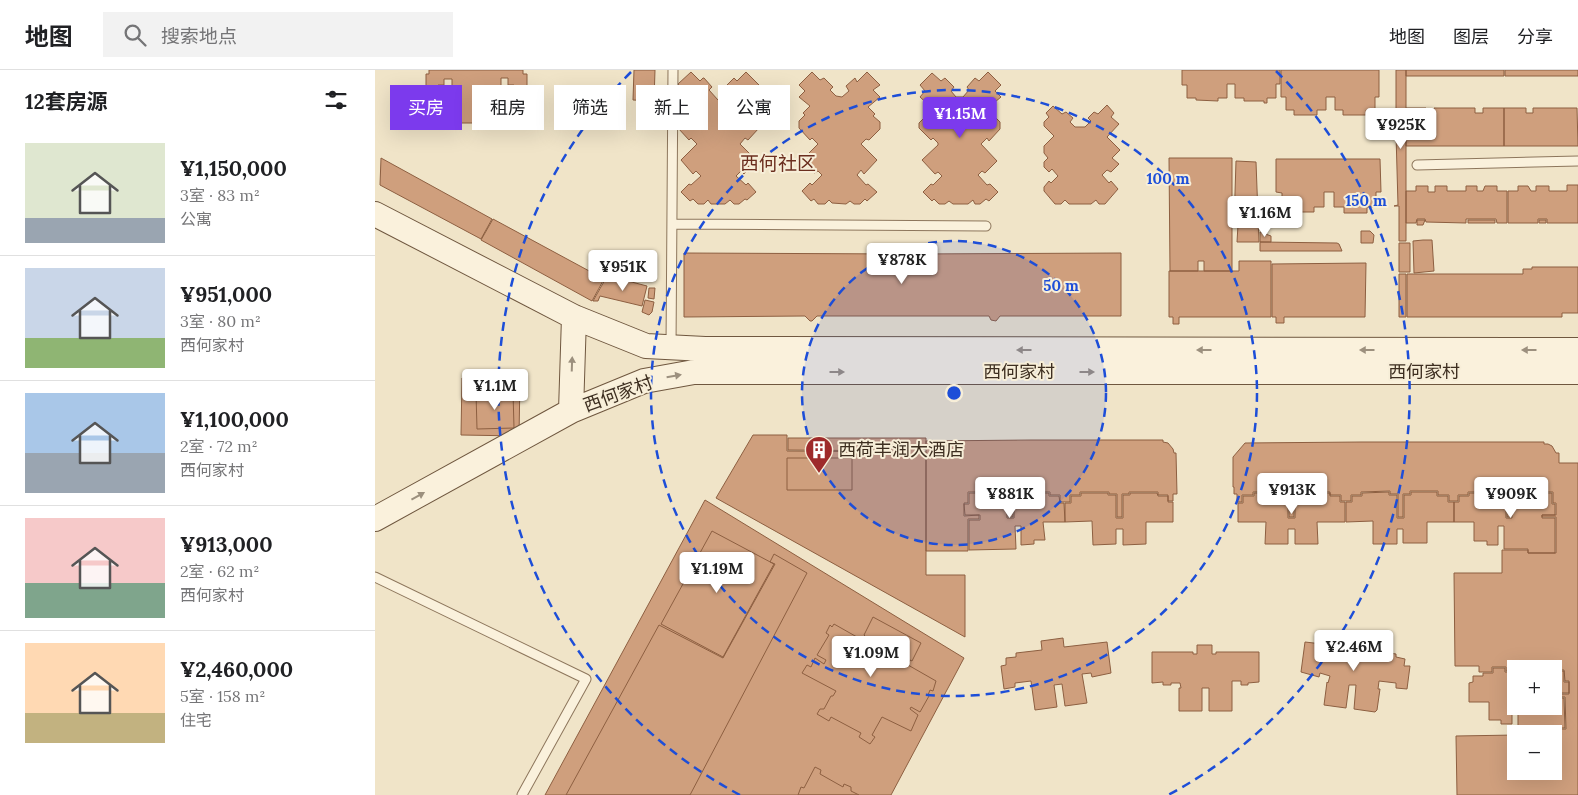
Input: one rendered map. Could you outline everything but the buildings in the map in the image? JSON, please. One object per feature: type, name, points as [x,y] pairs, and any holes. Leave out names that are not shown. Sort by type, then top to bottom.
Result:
[{"type":"street","name":"西何家村","points":[[375,214],[574,318],[646,346],[735,350],[1578,350]]},
{"type":"street","points":[[571,411],[574,318]]},
{"type":"street","name":"西何家村","points":[[375,519],[571,411],[645,381],[694,372],[1578,372]]},
{"type":"lane","points":[[671,347],[673,70]]},
{"type":"lane","points":[[1417,165],[1578,161]]},
{"type":"lane","points":[[672,224],[986,226]]},
{"type":"lane","points":[[375,577],[585,679],[522,795]]},
{"type":"place","name":"西荷丰润大酒店","points":[[819,474]]},
{"type":"district","name":"西何社区","points":[[778,163]]}]
